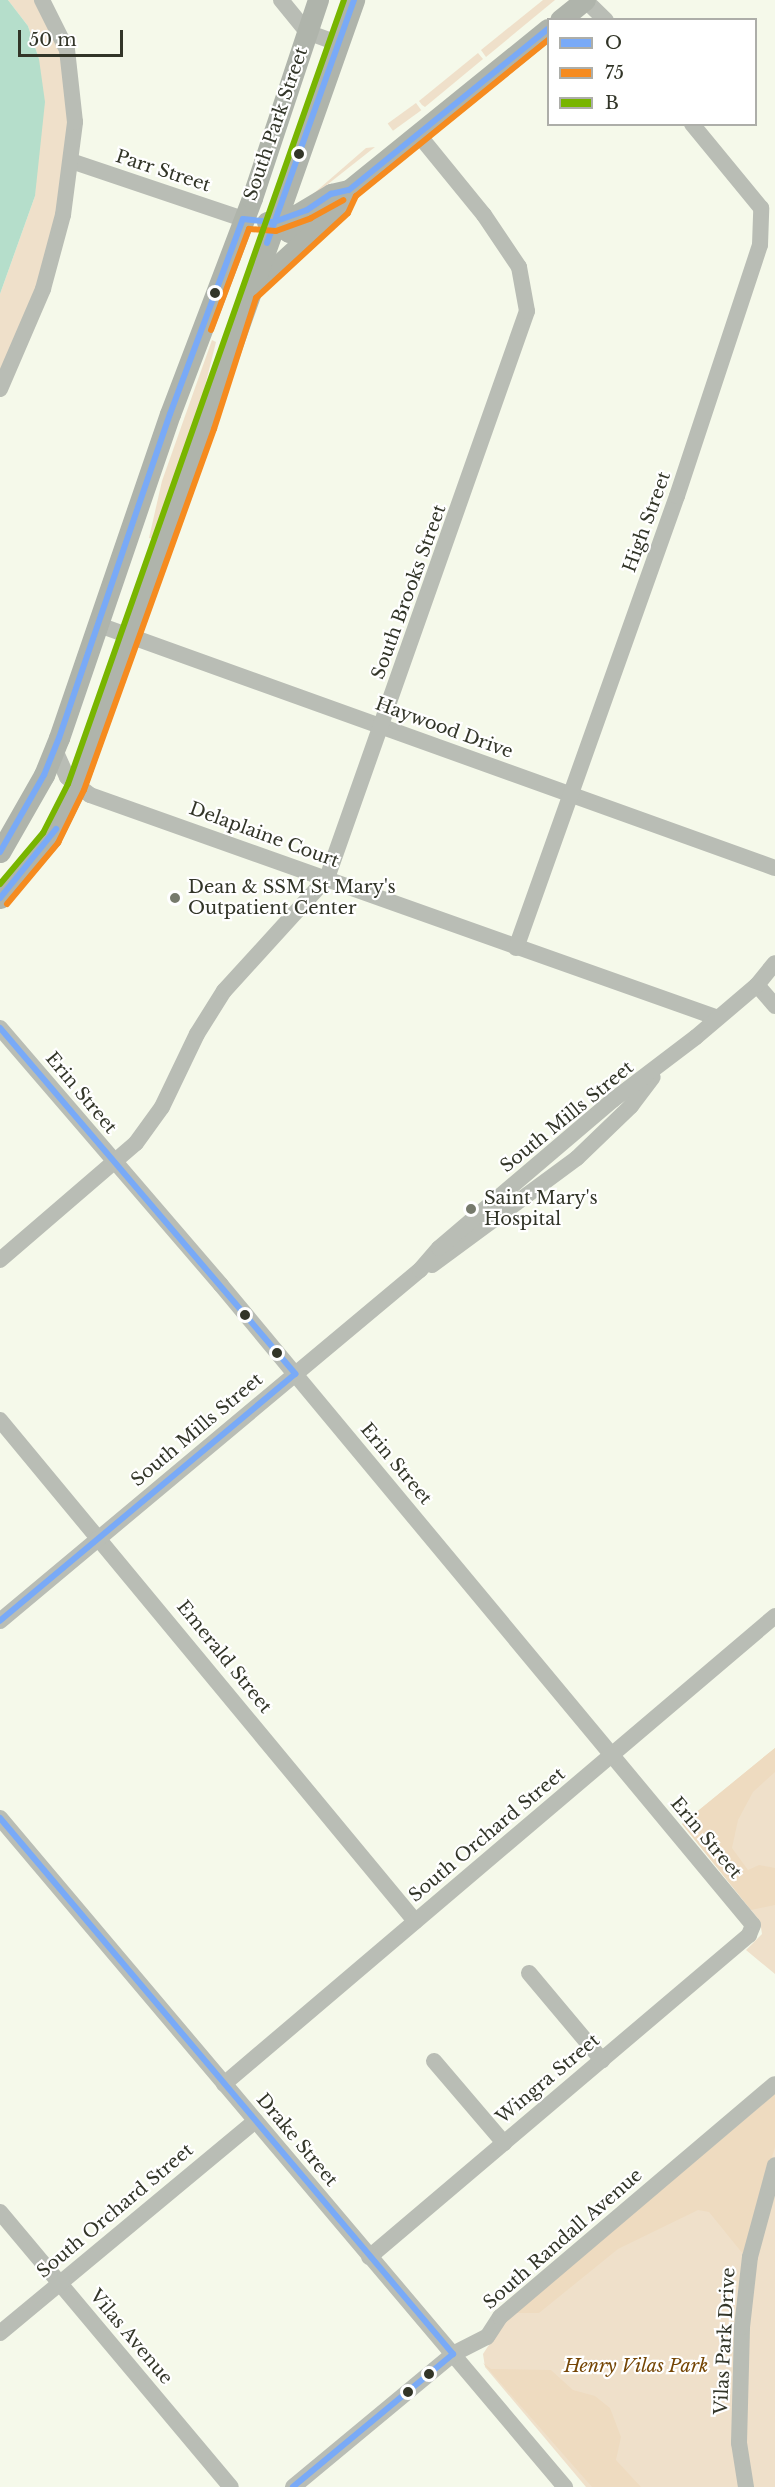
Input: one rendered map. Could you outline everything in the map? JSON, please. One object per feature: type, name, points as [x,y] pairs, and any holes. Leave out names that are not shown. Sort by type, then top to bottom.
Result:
[{"type":"main road","name":"South Park Street","points":[[0,852],[20,820],[55,750],[170,414],[243,219],[318,0]]},
{"type":"main road","name":"South Park Street","points":[[0,898],[51,838],[76,787],[132,637],[248,293],[354,0]]},
{"type":"main road","points":[[562,18],[585,0]]},
{"type":"main road","points":[[248,293],[335,213],[349,190],[547,31]]},
{"type":"main road","points":[[243,219],[274,222],[307,210],[331,194],[349,190]]},
{"type":"main road","points":[[274,222],[289,232],[297,232],[335,213]]},
{"type":"street","points":[[0,389],[43,290],[63,215],[71,161],[75,122],[72,71],[67,50],[42,0]]},
{"type":"street","points":[[281,0],[307,32],[338,43]]},
{"type":"street","points":[[585,0],[604,18]]},
{"type":"street","name":"High Street","points":[[516,948],[754,273],[768,212],[694,126]]},
{"type":"street","name":"South Brooks Street","points":[[0,1260],[136,1143],[162,1107],[197,1034],[228,986],[327,878],[527,311],[519,267],[484,215],[418,134]]},
{"type":"street","name":"Parr Street","points":[[71,161],[243,219]]},
{"type":"street","name":"Haywood Drive","points":[[99,625],[775,868]]},
{"type":"street","points":[[55,750],[76,787]]},
{"type":"street","name":"Delaplaine Court","points":[[76,787],[90,795],[718,1018]]},
{"type":"street","name":"South Mills Street","points":[[0,1620],[420,1270],[462,1246],[577,1158],[626,1112],[660,1068],[757,985],[775,963]]},
{"type":"street","points":[[757,985],[775,1006]]},
{"type":"street","name":"Erin Street","points":[[0,1028],[295,1374],[751,1923],[752,1931]]},
{"type":"street","name":"Emerald Street","points":[[0,1420],[415,1921]]},
{"type":"street","name":"South Orchard Street","points":[[224,2084],[775,1616]]},
{"type":"street","name":"Drake Street","points":[[0,1818],[565,2487]]},
{"type":"street","name":"Wingra Street","points":[[369,2257],[752,1931]]},
{"type":"street","points":[[529,1973],[602,2060]]},
{"type":"street","points":[[434,2061],[504,2143]]},
{"type":"street","name":"South Randall Avenue","points":[[293,2487],[453,2354],[487,2337],[500,2317],[775,2084]]},
{"type":"street","name":"South Orchard Street","points":[[0,2333],[255,2121]]},
{"type":"street","name":"Vilas Park Drive","points":[[746,2487],[739,2443],[742,2327],[750,2257],[775,2165]]},
{"type":"street","name":"Vilas Avenue","points":[[0,2212],[231,2487]]},
{"type":"green space","points":[[8,0],[42,0],[72,71],[63,215],[0,389],[0,294],[35,196],[39,59],[28,26]]},
{"type":"green space","points":[[543,0],[555,0],[486,57],[481,50]]},
{"type":"green space","points":[[478,53],[483,59],[425,107],[422,105],[419,101]]},
{"type":"green space","points":[[416,103],[421,110],[393,131],[388,124]]},
{"type":"green space","points":[[375,147],[318,192],[313,194],[366,148]]},
{"type":"green space","points":[[212,340],[216,342],[202,398],[153,539],[149,538],[162,481]]},
{"type":"green space","points":[[775,1748],[775,1974],[746,1950],[762,1934],[760,1921],[682,1824]]},
{"type":"green space","name":"Henry Vilas Park","points":[[775,2094],[775,2487],[586,2487],[485,2367],[483,2354],[502,2325]]},
{"type":"shaded area","points":[[0,0],[8,0],[28,26],[39,59],[45,102],[35,196],[0,294]]},
{"type":"shaded area","points":[[775,1748],[775,1772],[753,1792],[738,1820],[732,1848],[748,1870],[759,1865],[775,1868],[775,1905],[751,1910],[682,1824]]},
{"type":"shaded area","points":[[775,2094],[775,2147],[743,2254],[709,2212],[698,2210],[618,2249],[539,2313],[515,2313]]},
{"type":"shaded area","points":[[483,2363],[491,2369],[551,2370],[573,2390],[595,2396],[610,2408],[621,2437],[616,2460],[641,2487],[592,2487]]},
{"type":"transit line","name":"B","points":[[0,884],[43,833],[68,784],[344,0]]},
{"type":"transit line","name":"O","points":[[267,243],[354,0]]},
{"type":"transit line","name":"O","points":[[0,852],[44,775],[59,738],[170,414],[243,219],[274,222],[307,210],[331,194],[349,190],[547,30]]},
{"type":"transit line","name":"75","points":[[7,904],[58,843],[84,790],[214,429],[256,298],[348,213],[356,196],[547,41]]},
{"type":"transit line","name":"75","points":[[211,330],[249,229],[276,231],[311,218],[343,200]]},
{"type":"transit line","name":"O","points":[[0,898],[56,829]]},
{"type":"transit line","name":"O","points":[[0,1028],[295,1374],[0,1621]]},
{"type":"transit line","name":"O","points":[[0,1818],[453,2354],[293,2487]]},
{"type":"place","name":"Dean & SSM St Mary's Outpatient Center","points":[[175,898]]},
{"type":"place","name":"Saint Mary's Hospital","points":[[471,1209]]}]
